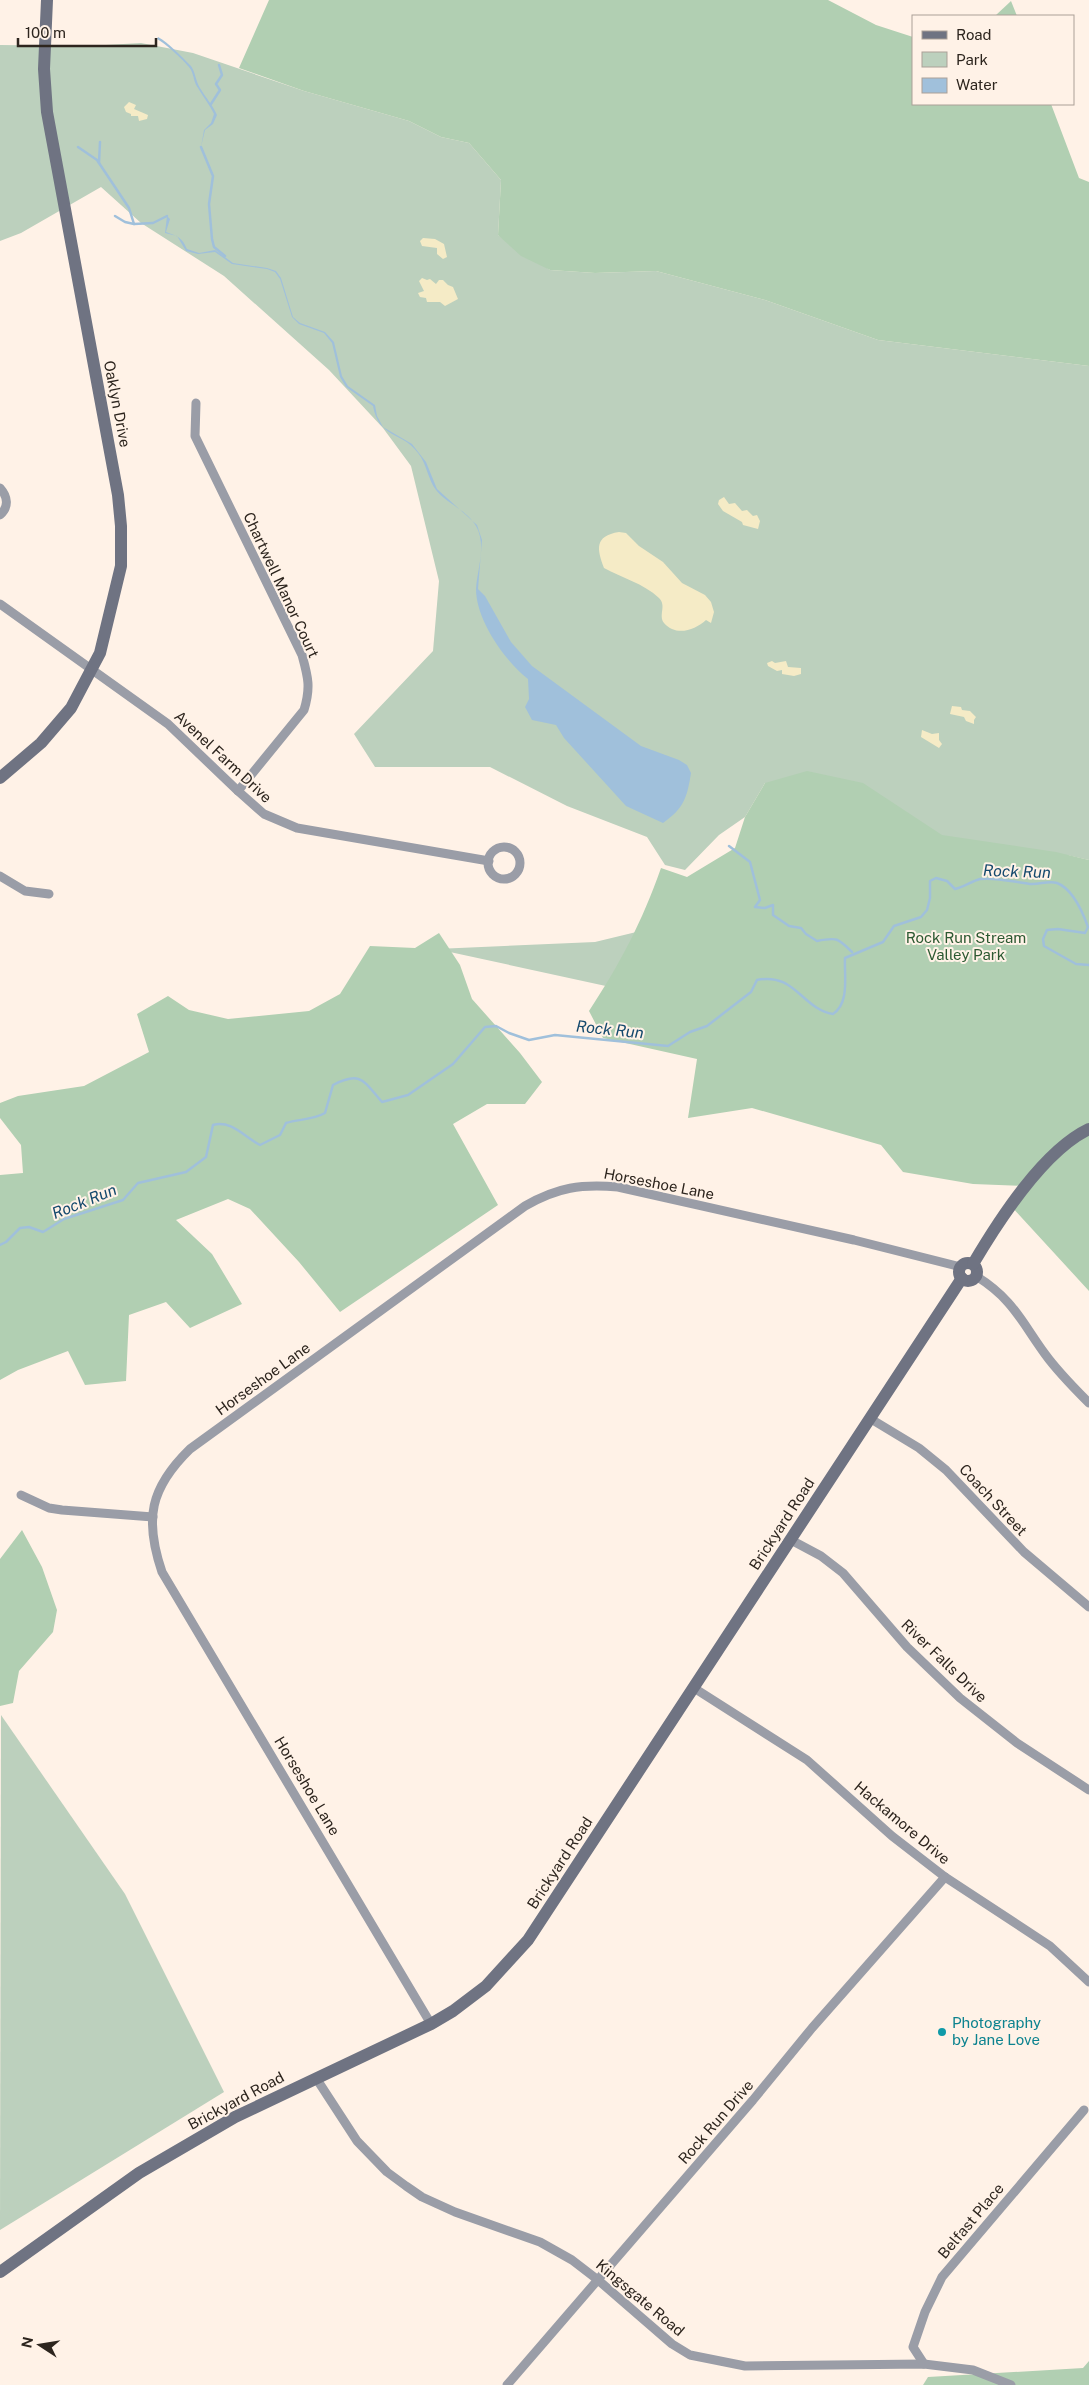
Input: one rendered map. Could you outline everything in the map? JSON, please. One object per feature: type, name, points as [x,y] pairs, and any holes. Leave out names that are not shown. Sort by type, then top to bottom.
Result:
[{"type":"street","name":"Oaklyn Drive","points":[[0,778],[16,766],[47,736],[71,708],[93,670],[100,653],[121,566],[121,526],[118,496],[47,112],[44,69],[47,0]]},
{"type":"street","name":"Chartwell Manor Court","points":[[196,403],[195,436],[302,655],[309,679],[309,693],[304,710],[238,791]]},
{"type":"street","points":[[0,488],[6,498],[6,503],[0,515]]},
{"type":"street","name":"Avenel Farm Drive","points":[[0,604],[168,724],[264,814],[297,828],[488,861]]},
{"type":"street","points":[[0,876],[25,891],[48,894]]},
{"type":"street","name":"Brickyard Road","points":[[0,2272],[139,2173],[235,2117],[431,2024],[470,1999],[486,1986],[528,1940],[994,1230],[1050,1158],[1080,1133],[1089,1129]]},
{"type":"street","name":"Horseshoe Lane","points":[[431,2024],[162,1572],[153,1544],[154,1504],[160,1486],[174,1464],[190,1449],[525,1206],[559,1190],[589,1185],[618,1187],[872,1244],[968,1271],[991,1285],[1009,1301],[1059,1372],[1089,1403]]},
{"type":"street","name":"Coach Street","points":[[871,1419],[919,1448],[946,1470],[1024,1552],[1089,1608]]},
{"type":"street","points":[[21,1496],[48,1508],[153,1517]]},
{"type":"street","name":"River Falls Drive","points":[[791,1540],[821,1556],[843,1573],[907,1647],[960,1698],[1017,1743],[1089,1790]]},
{"type":"street","name":"Hackamore Drive","points":[[694,1688],[807,1760],[892,1836],[945,1877],[1050,1946],[1089,1982]]},
{"type":"street","name":"Rock Run Drive","points":[[507,2385],[812,2028],[945,1877]]},
{"type":"street","name":"Kingsgate Road","points":[[316,2078],[357,2141],[387,2172],[406,2186],[422,2197],[455,2212],[540,2242],[572,2260],[672,2344],[699,2358],[744,2366],[924,2364],[973,2370],[1011,2385]]},
{"type":"street","name":"Belfast Place","points":[[924,2364],[912,2347],[925,2312],[942,2277],[1084,2110]]},
{"type":"green space","points":[[269,0],[828,0],[876,25],[912,37],[912,105],[1051,105],[1079,178],[1089,182],[1089,366],[878,340],[765,300],[656,271],[595,273],[550,270],[521,256],[498,235],[501,180],[469,143],[441,137],[409,121],[304,91],[239,68]]},
{"type":"green space","points":[[1011,1],[1017,15],[996,15]]},
{"type":"green space","points":[[141,43],[193,53],[304,91],[409,121],[441,137],[469,143],[501,180],[498,235],[550,270],[595,273],[656,271],[765,300],[878,340],[1089,366],[1089,860],[1067,855],[615,988],[436,949],[595,942],[690,919],[927,826],[895,806],[765,783],[745,817],[719,835],[685,870],[665,865],[647,837],[567,806],[490,767],[375,767],[354,734],[433,651],[439,581],[411,466],[383,428],[329,370],[224,276],[141,223],[101,187],[21,233],[0,241],[0,45],[88,46]]},
{"type":"green space","name":"Rock Run Stream Valley Park","points":[[807,771],[863,783],[942,835],[1056,852],[1089,860],[1089,1291],[1011,1206],[1026,1186],[973,1184],[903,1172],[881,1145],[752,1108],[688,1118],[697,1059],[603,1038],[589,1011],[630,942],[661,868],[687,877],[735,848],[745,817],[765,783]]},
{"type":"green space","points":[[439,933],[460,965],[472,999],[520,1053],[542,1082],[525,1104],[487,1104],[453,1124],[498,1205],[340,1312],[299,1262],[250,1209],[228,1199],[176,1220],[212,1254],[242,1304],[190,1328],[166,1302],[129,1315],[126,1381],[85,1385],[68,1351],[18,1370],[0,1380],[0,1175],[23,1173],[21,1145],[0,1118],[0,1103],[18,1096],[84,1086],[149,1052],[137,1014],[168,996],[189,1010],[228,1019],[309,1011],[340,994],[370,946],[415,948]]},
{"type":"green space","points":[[22,1530],[42,1567],[57,1610],[53,1632],[19,1671],[13,1703],[0,1706],[0,1559]]},
{"type":"green space","points":[[1,1715],[125,1894],[224,2092],[0,2230]]},
{"type":"green space","points":[[1089,2361],[1089,2385],[923,2385],[928,2377],[1083,2368]]},
{"type":"sand","points":[[129,102],[136,105],[134,109],[148,115],[147,119],[139,121],[138,116],[131,116],[131,114],[126,112],[124,107]]},
{"type":"sand","points":[[423,238],[435,239],[444,244],[447,257],[443,259],[437,254],[437,248],[422,246],[420,241]]},
{"type":"sand","points":[[422,278],[430,279],[436,284],[439,280],[443,280],[453,287],[458,299],[445,306],[440,302],[427,302],[426,298],[420,297],[418,293],[424,291],[419,281]]},
{"type":"sand","points":[[724,497],[729,504],[735,503],[742,511],[747,510],[753,516],[757,515],[760,521],[758,529],[743,525],[742,522],[723,511],[718,504],[719,500]]},
{"type":"sand","points":[[619,532],[626,533],[639,546],[663,562],[682,583],[705,595],[711,602],[714,612],[711,623],[706,620],[691,629],[674,630],[662,620],[662,604],[659,598],[639,585],[604,568],[599,549],[601,540]]},
{"type":"sand","points":[[772,661],[775,663],[786,661],[788,667],[801,668],[801,674],[794,676],[782,674],[782,670],[777,671],[768,666],[767,663]]},
{"type":"sand","points":[[952,706],[970,711],[976,717],[974,724],[966,721],[964,717],[950,714]]},
{"type":"sand","points":[[922,730],[932,734],[939,733],[939,740],[942,744],[939,748],[921,737]]},
{"type":"water","points":[[158,37],[171,46],[191,66],[199,86],[217,115],[213,124],[205,130],[201,147],[204,130],[211,123],[214,114],[197,86],[189,67],[181,58],[157,39]]},
{"type":"water","points":[[167,216],[170,219],[166,232],[175,236],[165,233]]},
{"type":"water","points":[[177,237],[181,239],[187,249],[199,253],[215,250],[233,263],[276,271],[281,278],[293,317],[300,323],[325,332],[334,342],[342,376],[348,386],[375,405],[377,416],[383,427],[376,417],[373,406],[346,387],[340,377],[332,343],[324,333],[299,324],[292,317],[280,279],[275,272],[232,264],[215,252],[198,254],[186,251]]},
{"type":"water","points":[[383,427],[412,444],[426,462],[437,489],[459,509],[436,490],[421,457],[412,446]]},
{"type":"water","points":[[473,521],[477,525],[482,540],[481,552],[481,541]]},
{"type":"water","points":[[480,564],[478,589],[485,596],[511,642],[532,666],[641,746],[679,760],[687,765],[691,773],[686,796],[680,807],[670,818],[663,823],[626,806],[564,738],[556,725],[532,720],[525,707],[529,699],[528,679],[501,651],[481,614],[476,589]]},
{"type":"waterway","points":[[211,104],[220,90],[216,84],[222,75],[219,65]]},
{"type":"waterway","points":[[99,163],[100,142]]},
{"type":"waterway","points":[[78,147],[97,160],[129,208],[134,224],[153,223],[167,216]]},
{"type":"waterway","points":[[201,147],[213,176],[209,204],[212,239],[214,247],[225,256]]},
{"type":"waterway","points":[[115,216],[125,222],[134,224]]},
{"type":"waterway","points":[[729,846],[750,862],[760,900],[755,907],[765,908],[773,905],[773,915],[789,926],[801,928],[806,934],[817,941],[829,939],[840,941],[852,952]]},
{"type":"waterway","name":"Rock Run","points":[[0,1245],[6,1242],[20,1228],[29,1227],[43,1232],[64,1219],[123,1200],[138,1183],[186,1172],[206,1157],[213,1125],[220,1124],[232,1127],[260,1145],[280,1135],[286,1123],[316,1117],[325,1113],[333,1085],[343,1081],[350,1079],[362,1080],[382,1102],[408,1095],[453,1064],[485,1027],[496,1026],[529,1040],[555,1035],[668,1046],[690,1032],[707,1026],[751,992],[757,980],[770,979],[781,981],[822,1011],[833,1014],[842,1003],[844,996],[845,958],[883,942],[894,926],[921,917],[927,910],[930,898],[930,881],[936,878],[947,881],[955,889],[980,879],[999,879],[1030,884],[1054,882],[1063,886],[1077,902],[1088,927],[1085,933],[1058,929],[1047,930],[1043,939],[1044,946],[1076,964],[1089,965]]},
{"type":"place","name":"Photography by Jane Love","points":[[942,2032]]}]
